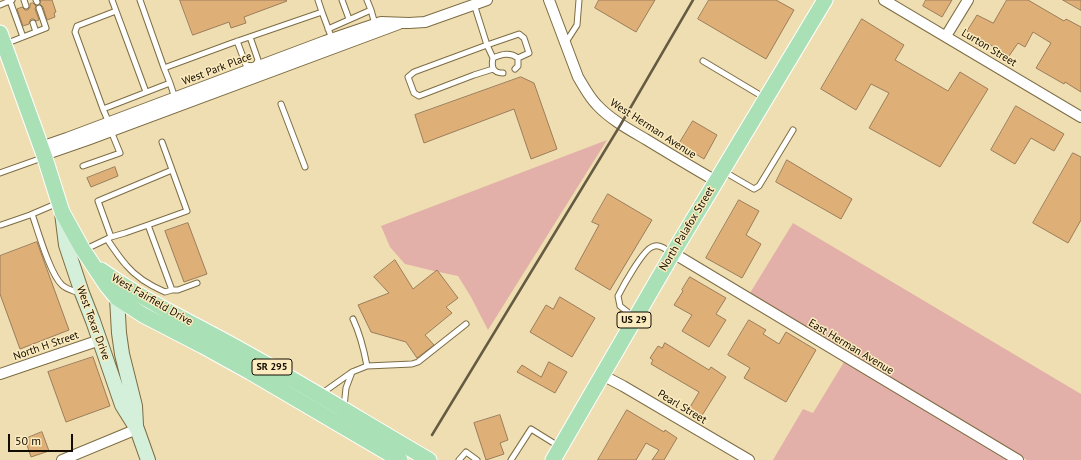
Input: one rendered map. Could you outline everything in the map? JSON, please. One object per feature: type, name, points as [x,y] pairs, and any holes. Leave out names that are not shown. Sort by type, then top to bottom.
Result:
[{"type":"main road","name":"North Palafox Street","points":[[557,454],[673,253],[825,0]]},
{"type":"main road","name":"West Fairfield Drive","points":[[2,38],[43,153],[60,208],[93,265],[153,303],[229,343],[429,460]]},
{"type":"main road","name":"West Texar Drive","points":[[60,208],[66,245],[83,294],[122,405],[137,430],[148,460]]},
{"type":"main road","name":"SR 295","points":[[93,265],[117,298]]},
{"type":"main road","name":"West Texar Drive","points":[[113,279],[117,298],[122,354],[135,406],[137,430]]},
{"type":"main road","name":"West Fairfield Drive","points":[[117,298],[143,316],[203,346],[250,372],[400,460]]},
{"type":"street","name":"West Park Place","points":[[43,153],[256,72],[331,38],[381,22],[425,22],[487,0]]},
{"type":"street","name":"West Herman Avenue","points":[[549,0],[578,77],[590,98],[603,111],[630,130],[719,176]]},
{"type":"street","name":"Lurton Street","points":[[884,0],[1081,117]]},
{"type":"street","points":[[946,36],[968,0]]},
{"type":"street","name":"West Park Place","points":[[331,38],[403,23]]},
{"type":"street","name":"East Herman Avenue","points":[[673,253],[1018,460]]},
{"type":"street","name":"North H Street","points":[[0,374],[100,340]]},
{"type":"street","name":"Pearl Street","points":[[602,375],[749,460]]},
{"type":"street","points":[[65,460],[137,430]]},
{"type":"lane","points":[[0,5],[11,0],[23,37]]},
{"type":"lane","points":[[112,0],[146,92]]},
{"type":"lane","points":[[140,0],[176,102]]},
{"type":"lane","points":[[318,0],[331,38],[349,19],[371,10]]},
{"type":"lane","points":[[342,0],[349,19]]},
{"type":"lane","points":[[367,0],[375,24]]},
{"type":"lane","points":[[565,43],[577,25],[579,0]]},
{"type":"lane","points":[[474,4],[487,45],[493,58],[493,69],[498,73],[503,73]]},
{"type":"lane","points":[[2,38],[23,37],[46,28],[39,8]]},
{"type":"lane","points":[[83,166],[120,153],[75,32],[78,26],[116,11]]},
{"type":"lane","points":[[164,68],[322,12]]},
{"type":"lane","points":[[33,23],[36,32]]},
{"type":"lane","points":[[493,69],[419,96],[414,93],[408,77],[414,72],[519,34],[524,38],[529,53],[518,58]]},
{"type":"lane","points":[[237,41],[246,65],[256,72],[258,60],[250,37]]},
{"type":"lane","points":[[493,58],[507,54],[513,54],[518,58]]},
{"type":"lane","points":[[515,69],[518,66],[518,58]]},
{"type":"lane","points":[[703,61],[766,99]]},
{"type":"lane","points":[[103,109],[170,83]]},
{"type":"lane","points":[[281,104],[305,167]]},
{"type":"lane","points":[[719,176],[754,189],[759,186],[793,130]]},
{"type":"lane","points":[[83,250],[109,238],[187,212],[162,142]]},
{"type":"lane","points":[[0,173],[43,153]]},
{"type":"lane","points":[[172,170],[98,200],[109,238],[126,265],[137,275],[152,286],[165,292],[178,290],[197,283]]},
{"type":"lane","points":[[1,225],[32,214],[60,208]]},
{"type":"lane","points":[[32,214],[57,280],[64,287],[83,294]]},
{"type":"lane","points":[[148,225],[172,290]]},
{"type":"lane","points":[[636,317],[620,306],[618,296],[642,256],[651,246],[659,246],[673,253]]},
{"type":"lane","points":[[353,319],[358,329],[367,366]]},
{"type":"lane","points":[[320,395],[352,372],[367,366],[412,364],[418,362],[466,324]]},
{"type":"lane","points":[[344,410],[346,388],[352,372]]},
{"type":"lane","points":[[511,460],[531,429],[557,454]]},
{"type":"lane","points":[[458,460],[466,452],[477,460]]},
{"type":"shaded area","points":[[607,140],[488,330],[458,276],[405,264],[390,247],[381,226]]},
{"type":"shaded area","points":[[793,223],[1081,394],[1081,460],[1027,460],[750,293]]},
{"type":"shaded area","points":[[844,362],[1009,460],[773,460],[803,409],[813,413]]},
{"type":"building","points":[[41,0],[52,0],[56,12],[54,13],[55,17],[47,20],[43,7],[40,4]]},
{"type":"building","points":[[180,0],[287,1],[244,17],[246,23],[231,28],[229,22],[193,35]]},
{"type":"building","points":[[599,0],[655,0],[636,32],[595,8]]},
{"type":"building","points":[[709,0],[776,0],[794,10],[766,59],[698,19]]},
{"type":"building","points":[[926,0],[952,0],[942,17],[923,6]]},
{"type":"building","points":[[1007,0],[1028,0],[1064,21],[1066,19],[1081,27],[1081,92],[1065,82],[1064,84],[1036,68],[1051,43],[1033,32],[1025,47],[1018,43],[1009,56],[967,31],[977,15],[993,23]]},
{"type":"building","points":[[1063,0],[1081,0],[1081,10]]},
{"type":"building","points":[[33,3],[36,6],[35,9],[39,20],[36,21],[31,19],[29,24],[23,26],[17,9],[22,7],[25,10],[28,10],[30,4]]},
{"type":"building","points":[[862,19],[904,45],[895,60],[948,91],[960,72],[988,89],[940,167],[869,128],[889,93],[871,84],[856,110],[821,89]]},
{"type":"building","points":[[521,77],[534,83],[557,149],[531,159],[514,109],[424,143],[415,115]]},
{"type":"building","points":[[1016,106],[1064,134],[1054,151],[1031,138],[1015,164],[991,150]]},
{"type":"building","points":[[693,121],[717,135],[704,159],[679,144]]},
{"type":"building","points":[[1073,153],[1081,157],[1081,220],[1068,243],[1033,223]]},
{"type":"building","points":[[787,160],[852,199],[841,219],[776,182]]},
{"type":"building","points":[[115,167],[118,176],[91,187],[87,178]]},
{"type":"building","points":[[608,194],[652,220],[610,290],[575,269],[599,225],[592,222]]},
{"type":"building","points":[[739,200],[759,211],[746,235],[761,244],[742,278],[706,258]]},
{"type":"building","points":[[188,223],[207,274],[184,282],[165,231]]},
{"type":"building","points":[[37,242],[69,330],[20,349],[0,294],[0,256]]},
{"type":"building","points":[[395,260],[413,289],[437,270],[458,298],[446,307],[452,313],[425,335],[434,345],[417,358],[406,342],[371,332],[358,305],[389,293],[374,277]]},
{"type":"building","points":[[690,277],[726,298],[716,314],[726,320],[709,347],[682,331],[692,315],[674,305]]},
{"type":"building","points":[[560,297],[595,318],[572,357],[530,332],[546,305],[553,309]]},
{"type":"building","points":[[749,320],[766,330],[763,334],[779,344],[786,332],[816,350],[786,402],[744,378],[750,368],[728,355]]},
{"type":"building","points":[[665,343],[709,370],[711,367],[726,377],[701,417],[689,409],[699,392],[651,364],[653,360],[650,358],[658,346],[662,348]]},
{"type":"building","points":[[93,357],[110,406],[66,422],[48,372]]},
{"type":"building","points":[[549,362],[567,372],[555,393],[517,372],[522,365],[541,377]]},
{"type":"building","points":[[627,410],[677,438],[664,460],[652,460],[659,450],[646,443],[636,460],[598,460]]},
{"type":"building","points":[[500,415],[508,440],[500,443],[504,454],[486,460],[474,423]]},
{"type":"building","points":[[42,432],[49,451],[31,457],[25,439]]},
{"type":"railway","points":[[432,435],[621,124],[693,0]]}]
